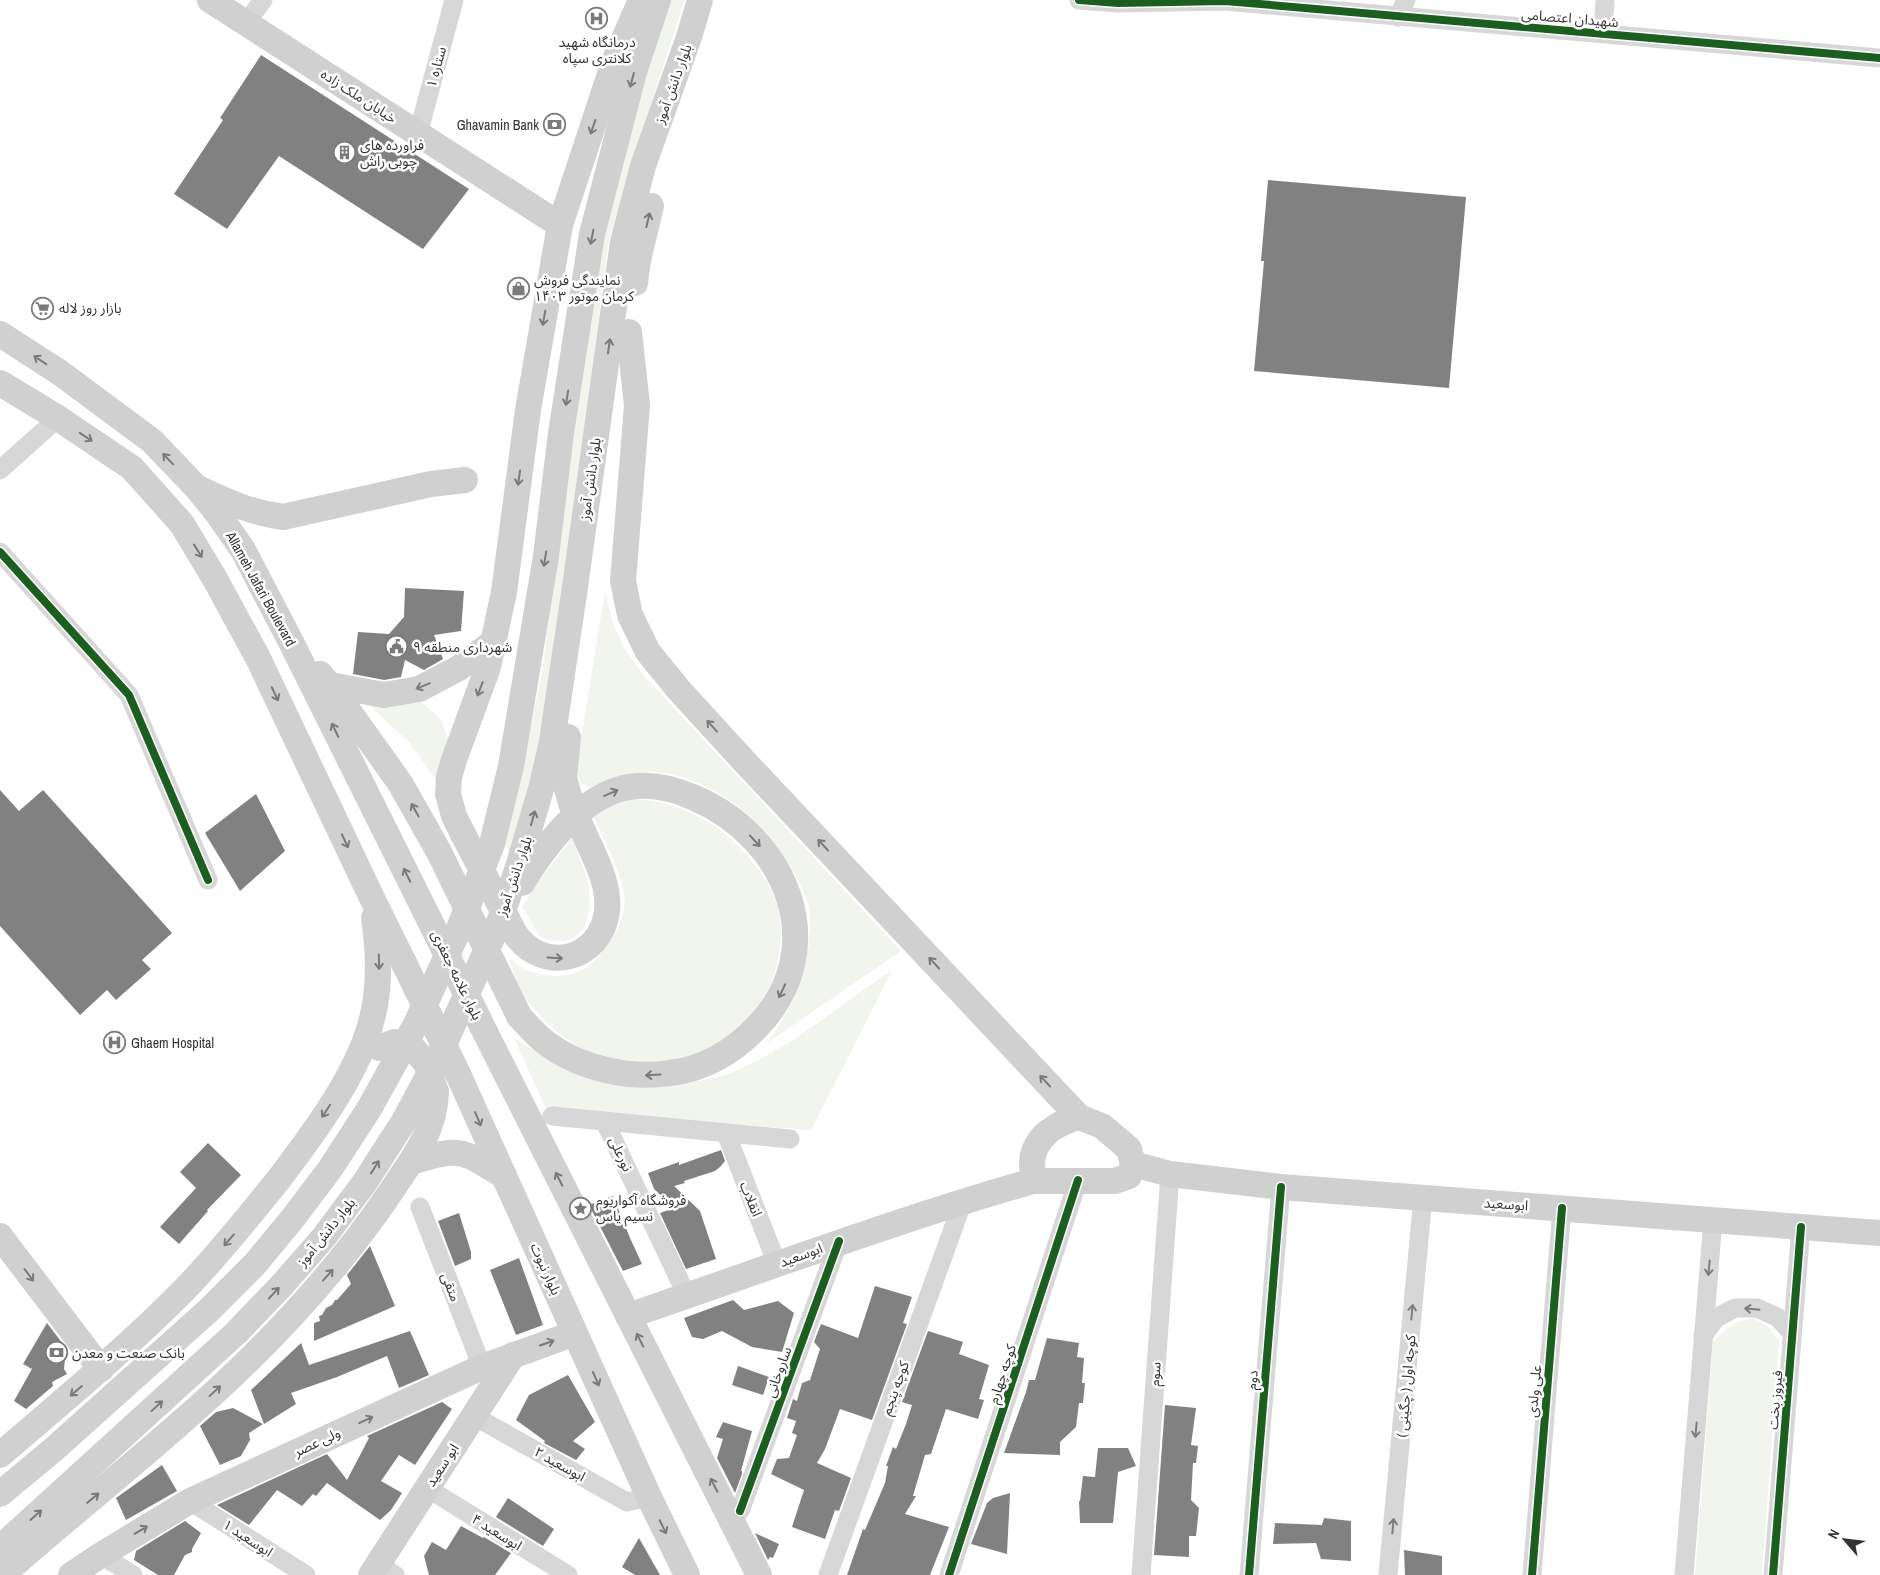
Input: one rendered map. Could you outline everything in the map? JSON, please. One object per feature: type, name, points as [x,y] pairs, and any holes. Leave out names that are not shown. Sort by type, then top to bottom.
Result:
[{"type":"main road","name":"خیابان ملک زاده","points":[[210,0],[560,225]]},
{"type":"main road","points":[[642,0],[614,62],[560,225],[528,410],[504,592],[488,667],[449,777],[448,794],[454,816],[507,927],[523,945],[544,957],[564,958],[584,949],[601,929],[607,910],[606,889],[565,788],[564,768],[638,260],[689,37],[700,0]]},
{"type":"main road","points":[[0,1494],[53,1450],[209,1310],[255,1264],[293,1218],[330,1168],[369,1108],[416,1024],[458,931],[492,844],[511,766],[546,556],[561,433],[592,234],[634,72],[658,0]]},
{"type":"main road","name":"بلوار دانش آموز","points":[[0,1548],[236,1333],[324,1237],[365,1182],[404,1121],[507,927],[552,741],[623,242],[643,166],[689,37]]},
{"type":"main road","points":[[629,332],[637,405],[624,581],[630,615],[648,652],[679,690],[744,761],[1079,1117],[1102,1126],[1129,1149],[1133,1164]]},
{"type":"main road","name":"Allameh Jafari Boulevard","points":[[0,334],[59,372],[152,441],[197,488],[218,514],[243,550],[290,640],[429,919]]},
{"type":"main road","points":[[0,383],[58,418],[132,468],[182,524],[215,579],[258,658],[371,896],[378,943],[379,965],[377,992],[367,1036],[353,1070],[302,1148],[243,1223],[187,1288],[101,1370],[0,1455]]},
{"type":"main road","points":[[197,488],[240,507],[262,514],[283,517],[431,484],[465,480]]},
{"type":"main road","points":[[290,640],[330,685],[400,783],[439,852],[518,1016],[549,1046],[571,1058],[621,1073],[650,1076],[688,1071],[718,1058],[742,1042],[763,1020],[779,998],[793,953],[794,920],[792,903],[778,870],[759,845],[735,820],[709,804],[679,791],[641,785],[617,790],[601,797],[586,806],[563,828],[526,876],[507,927]]},
{"type":"main road","points":[[330,685],[384,695],[419,688],[459,668],[493,642]]},
{"type":"main road","name":"بلوار نبوت","points":[[371,896],[458,1074],[649,1497],[687,1575]]},
{"type":"main road","name":"بلوار علامه جعفری","points":[[429,919],[628,1316]]},
{"type":"main road","points":[[2,1575],[180,1424],[273,1336],[341,1260],[383,1204],[426,1137],[436,1109],[436,1092],[426,1064],[412,1047],[395,1042],[379,1048],[353,1070]]},
{"type":"main road","points":[[1033,1181],[1032,1161],[1038,1145],[1047,1133],[1062,1122],[1079,1117]]},
{"type":"main road","points":[[411,1162],[440,1153],[458,1152],[472,1156],[504,1176]]},
{"type":"main road","name":"ابوسعید","points":[[628,1316],[963,1201],[1033,1181],[1115,1181],[1129,1176],[1133,1164],[1170,1174],[1281,1186],[1880,1233]]},
{"type":"main road","points":[[0,1236],[101,1370]]},
{"type":"main road","points":[[628,1316],[759,1575]]},
{"type":"main road","name":"ولی عصر","points":[[71,1575],[101,1554],[190,1501],[482,1367],[575,1334]]},
{"type":"main road","name":"ابو سعید","points":[[382,1571],[427,1488],[512,1355]]},
{"type":"street","points":[[246,24],[263,0]]},
{"type":"street","name":"ستاره ۱","points":[[418,134],[454,0]]},
{"type":"street","name":"شهیدان اعتصامی","points":[[1079,0],[1118,3],[1225,1],[1402,8],[1603,33],[1880,58]]},
{"type":"street","points":[[1603,33],[1605,0]]},
{"type":"street","points":[[0,470],[58,418]]},
{"type":"street","points":[[0,552],[129,695],[208,880]]},
{"type":"street","points":[[552,1116],[790,1139]]},
{"type":"street","name":"نورعلی","points":[[606,1122],[688,1296]]},
{"type":"street","name":"انقلاب","points":[[726,1133],[777,1264]]},
{"type":"street","name":"سوم","points":[[1141,1575],[1170,1174]]},
{"type":"street","name":"کوچه چهارم","points":[[949,1575],[1078,1180]]},
{"type":"street","name":"دوم","points":[[1249,1575],[1281,1186]]},
{"type":"street","name":"کوچه اول ( چگینی )","points":[[1388,1575],[1423,1197]]},
{"type":"street","name":"کوچه پنجم","points":[[828,1575],[963,1201]]},
{"type":"street","name":"متقی","points":[[420,1207],[482,1367]]},
{"type":"street","name":"علی ولدی","points":[[1532,1575],[1562,1208]]},
{"type":"street","points":[[1684,1575],[1713,1220]]},
{"type":"street","name":"فیروز بخت","points":[[1773,1575],[1801,1227]]},
{"type":"street","name":"ساروخانی","points":[[740,1511],[839,1242]]},
{"type":"street","points":[[1703,1336],[1716,1318],[1735,1308],[1757,1308],[1777,1317],[1792,1333]]},
{"type":"street","name":"ابوسعید ۲","points":[[474,1416],[627,1502],[649,1497]]},
{"type":"street","name":"ابوسعید ۴","points":[[427,1488],[568,1575]]},
{"type":"street","name":"ابوسعید ۱","points":[[190,1501],[306,1575]]},
{"type":"street","points":[[101,1554],[133,1575]]},
{"type":"shaded area","points":[[668,0],[685,0],[609,239],[553,672],[526,797],[510,850],[500,845],[528,739],[543,668],[571,428],[602,231]]},
{"type":"shaded area","points":[[605,591],[612,621],[624,648],[645,677],[901,951],[767,1043],[786,1015],[796,994],[804,970],[809,945],[810,920],[807,899],[783,854],[754,820],[736,805],[698,782],[677,775],[646,772],[621,777],[589,788],[581,783],[576,770]]},
{"type":"shaded area","points":[[419,700],[440,718],[450,743],[440,786],[410,743],[371,707]]},
{"type":"shaded area","points":[[635,799],[652,801],[683,810],[698,816],[725,834],[749,858],[765,878],[775,898],[780,919],[780,947],[776,970],[767,991],[755,1010],[741,1026],[723,1040],[704,1051],[682,1059],[660,1063],[607,1059],[594,1055],[570,1041],[548,1023],[526,999],[518,985],[509,958],[528,971],[558,976],[581,971],[591,964],[603,951],[619,925],[625,900],[619,874],[593,815],[606,807]]},
{"type":"shaded area","points":[[572,838],[588,885],[589,912],[587,919],[577,936],[571,939],[559,941],[540,937],[522,907],[535,886]]},
{"type":"shaded area","points":[[893,969],[811,1130],[547,1111],[514,1038],[545,1057],[651,1086],[689,1083],[726,1075],[759,1060],[795,1039]]},
{"type":"shaded area","points":[[1753,1318],[1767,1326],[1779,1341],[1762,1575],[1695,1575],[1713,1342],[1731,1326]]},
{"type":"building","name":"فراورده های چوبی راش","points":[[261,55],[469,189],[423,249],[279,156],[227,229],[174,194],[223,120],[220,118]]},
{"type":"building","points":[[1268,180],[1466,197],[1449,388],[1254,371],[1264,261],[1261,261]]},
{"type":"building","name":"شهرداری منطقه ۹","points":[[405,588],[464,591],[461,631],[434,635],[443,659],[424,670],[405,660],[401,677],[384,680],[353,674],[358,632],[389,634],[404,617]]},
{"type":"building","points":[[0,790],[19,811],[43,790],[172,933],[142,960],[151,969],[116,1000],[107,990],[80,1015],[0,926]]},
{"type":"building","points":[[256,794],[285,851],[240,891],[205,833]]},
{"type":"building","points":[[208,1143],[241,1175],[207,1210],[179,1244],[160,1227],[196,1188],[180,1172]]},
{"type":"building","points":[[721,1150],[725,1161],[715,1171],[674,1186],[700,1211],[716,1259],[686,1269],[660,1213],[674,1208],[654,1189],[648,1173],[679,1162],[679,1165]]},
{"type":"building","points":[[613,1196],[642,1264],[623,1271],[589,1205]]},
{"type":"building","points":[[459,1213],[471,1252],[471,1259],[455,1266],[438,1221]]},
{"type":"building","points":[[370,1246],[395,1306],[314,1341],[314,1323],[320,1321],[319,1316],[351,1284],[347,1275]]},
{"type":"building","points":[[519,1258],[543,1325],[516,1335],[490,1270]]},
{"type":"building","points":[[875,1286],[912,1297],[903,1323],[907,1324],[872,1420],[840,1409],[825,1449],[817,1463],[851,1478],[839,1511],[835,1510],[825,1539],[792,1527],[804,1490],[771,1474],[777,1459],[789,1458],[797,1435],[792,1433],[796,1421],[787,1418],[793,1399],[797,1401],[802,1383],[810,1380],[820,1349],[814,1342],[821,1324],[858,1338]]},
{"type":"building","points":[[733,1300],[744,1310],[778,1301],[794,1313],[782,1352],[752,1347],[722,1331],[703,1339],[692,1337],[684,1318]]},
{"type":"building","points":[[47,1323],[66,1348],[64,1369],[67,1374],[52,1382],[53,1386],[26,1409],[14,1401],[32,1369],[23,1364]]},
{"type":"building","points":[[410,1331],[429,1375],[399,1388],[387,1356],[337,1377],[291,1393],[296,1404],[264,1424],[251,1390],[301,1343],[309,1365]]},
{"type":"building","points":[[928,1331],[963,1342],[959,1354],[989,1365],[979,1399],[984,1400],[978,1419],[946,1409],[931,1454],[925,1455],[913,1496],[916,1496],[905,1514],[949,1527],[930,1575],[847,1575],[863,1529],[865,1530],[885,1483],[888,1466],[886,1466],[893,1447],[896,1449],[906,1424],[912,1405],[902,1402]]},
{"type":"building","points":[[1047,1338],[1079,1343],[1077,1357],[1084,1358],[1082,1383],[1085,1383],[1083,1403],[1079,1403],[1076,1427],[1060,1442],[1060,1455],[1004,1453],[1029,1380],[1035,1380]]},
{"type":"building","points":[[738,1366],[769,1377],[763,1395],[732,1385]]},
{"type":"building","points":[[568,1375],[595,1422],[573,1441],[585,1449],[576,1460],[544,1443],[545,1441],[516,1420],[529,1395]]},
{"type":"building","points":[[442,1402],[452,1409],[415,1465],[399,1455],[381,1481],[402,1493],[391,1510],[380,1520],[327,1483],[316,1496],[313,1494],[302,1506],[277,1490],[249,1525],[217,1505],[327,1454],[347,1480],[369,1438],[367,1436]]},
{"type":"building","points":[[1165,1405],[1196,1408],[1191,1445],[1198,1446],[1196,1463],[1193,1463],[1191,1500],[1199,1508],[1196,1536],[1189,1536],[1189,1557],[1154,1555]]},
{"type":"building","points":[[233,1408],[263,1424],[249,1433],[250,1440],[241,1456],[220,1465],[200,1426],[216,1412]]},
{"type":"building","points":[[723,1422],[752,1431],[741,1471],[742,1474],[735,1493],[717,1458],[723,1439],[716,1437]]},
{"type":"building","points":[[1098,1448],[1128,1448],[1136,1466],[1118,1472],[1113,1523],[1080,1523],[1079,1501],[1083,1476],[1095,1477]]},
{"type":"building","points":[[162,1465],[177,1491],[126,1520],[116,1498]]},
{"type":"building","points":[[1010,1493],[1007,1554],[971,1544],[987,1503],[993,1498]]},
{"type":"building","points":[[508,1498],[554,1529],[543,1546],[496,1517]]},
{"type":"building","points":[[1324,1518],[1351,1521],[1351,1561],[1321,1559],[1316,1543],[1273,1544],[1275,1523],[1322,1525]]},
{"type":"building","points":[[185,1521],[201,1533],[192,1552],[185,1555],[174,1575],[158,1575],[134,1560],[136,1551]]},
{"type":"building","points":[[461,1526],[511,1553],[495,1575],[429,1575],[424,1556],[432,1542],[446,1550]]},
{"type":"building","points":[[755,1533],[779,1544],[773,1558],[770,1557],[768,1560]]},
{"type":"building","points":[[639,1538],[660,1575],[635,1575],[622,1567]]},
{"type":"building","points":[[1404,1550],[1442,1556],[1442,1575],[1405,1575]]},
{"type":"cycle path","points":[[1079,0],[1118,3],[1225,1],[1880,58]]},
{"type":"cycle path","points":[[0,552],[129,695],[208,880]]},
{"type":"cycle path","points":[[949,1575],[1078,1180]]},
{"type":"cycle path","points":[[1249,1575],[1281,1187]]},
{"type":"cycle path","points":[[1532,1575],[1562,1208]]},
{"type":"cycle path","points":[[1773,1575],[1801,1227]]},
{"type":"cycle path","points":[[740,1511],[839,1241]]},
{"type":"place","name":"درمانگاه شهید کلانتری سپاه","points":[[597,19]]},
{"type":"place","name":"Ghavamin Bank","points":[[555,125]]},
{"type":"place","name":"فراورده های چوبی راش","points":[[344,153]]},
{"type":"place","name":"نمایندگی فروش ۱۴۰۳ کرمان موتور","points":[[518,288]]},
{"type":"place","name":"بازار روز لاله","points":[[43,308]]},
{"type":"place","name":"شهرداری منطقه ۹","points":[[397,647]]},
{"type":"place","name":"Ghaem Hospital","points":[[115,1043]]},
{"type":"place","name":"فروشگاه آکواریوم نسیم یاس","points":[[580,1208]]},
{"type":"place","name":"بانک صنعت و معدن","points":[[56,1353]]}]
